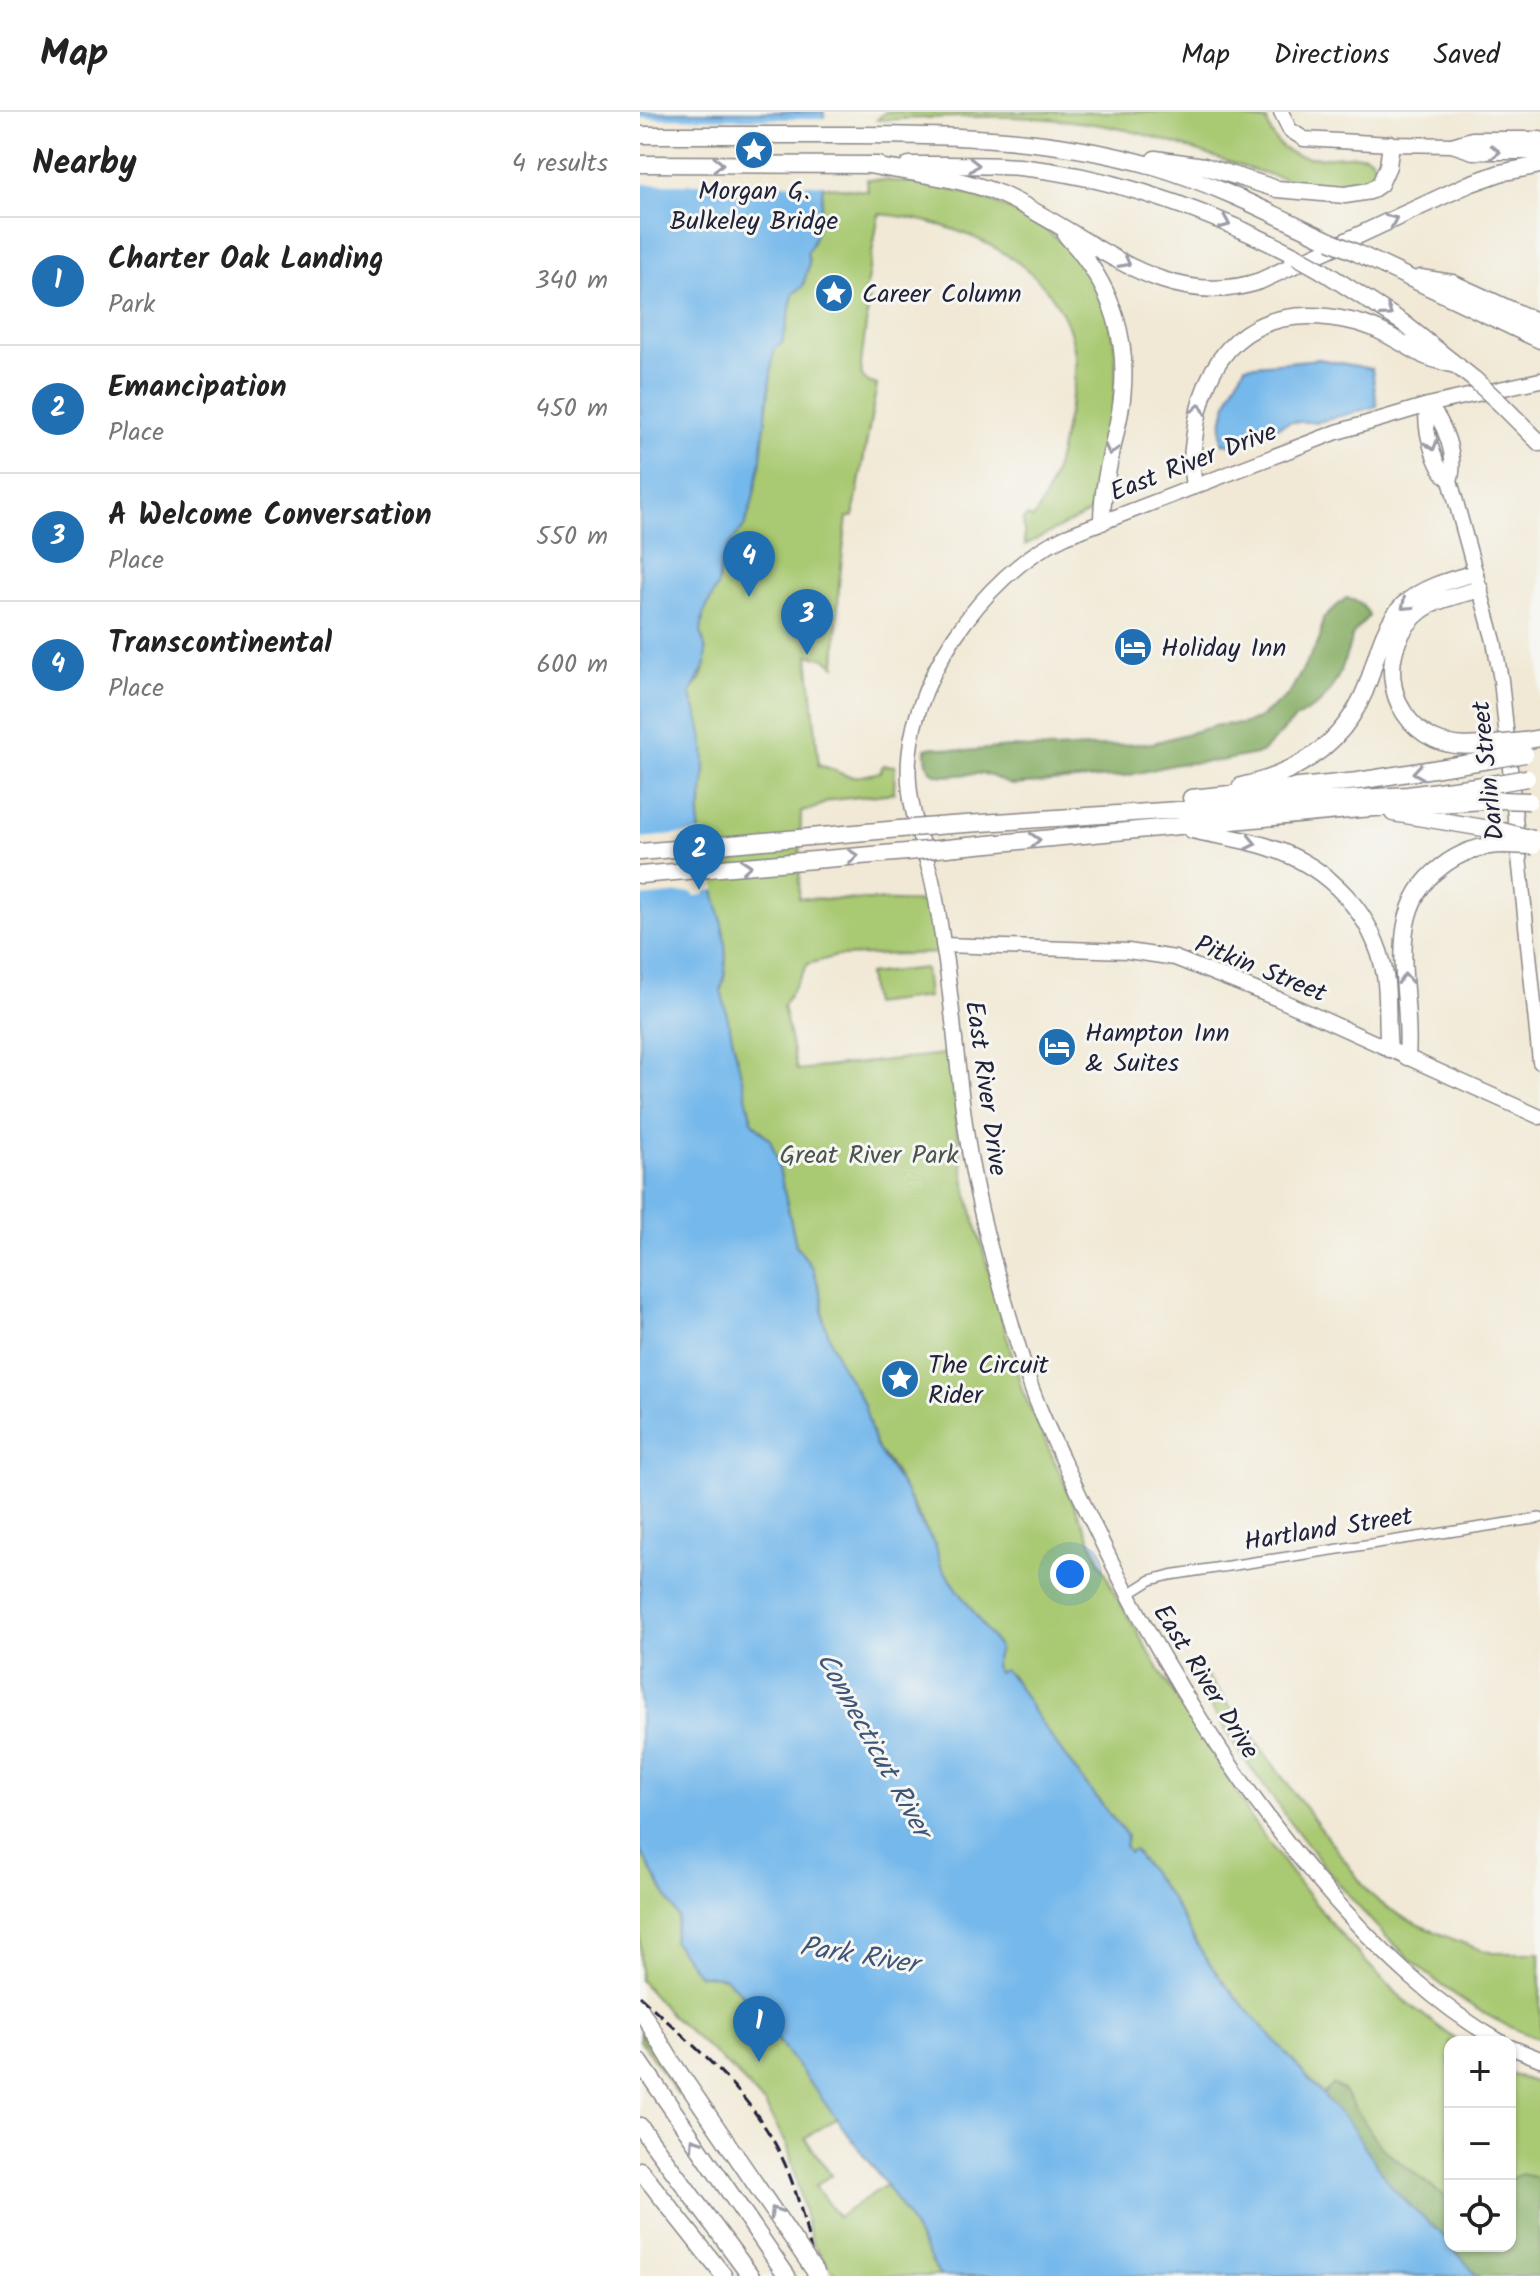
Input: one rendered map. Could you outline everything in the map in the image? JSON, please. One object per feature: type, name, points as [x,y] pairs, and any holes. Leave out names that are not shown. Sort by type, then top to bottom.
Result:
[{"type":"highway","points":[[640,135],[1008,138],[1124,158],[1215,188],[1540,340]]},
{"type":"highway","points":[[1124,158],[1197,164],[1285,191],[1351,195],[1372,191],[1380,184],[1388,166],[1391,144]]},
{"type":"highway","points":[[640,164],[1000,166],[1087,178],[1182,205],[1296,256],[1387,312],[1475,380],[1540,443]]},
{"type":"highway","points":[[868,165],[985,189],[1015,201],[1164,282],[1196,290],[1228,289],[1274,275],[1484,178],[1540,165]]},
{"type":"highway","points":[[1056,225],[1078,248],[1100,279],[1123,344],[1123,391],[1104,483],[1102,522]]},
{"type":"highway","points":[[1410,278],[1454,284],[1540,323]]},
{"type":"highway","points":[[1194,486],[1193,447],[1207,380],[1227,349],[1259,327],[1297,317],[1338,318],[1370,326],[1424,356],[1458,366]]},
{"type":"highway","points":[[1478,581],[1412,619],[1396,646],[1392,682],[1402,709],[1425,734],[1460,746],[1495,752]]},
{"type":"highway","points":[[1181,799],[1272,778],[1320,752],[1356,710],[1383,636],[1395,614],[1411,599],[1430,588],[1478,581]]},
{"type":"highway","points":[[950,825],[1046,811],[1358,781],[1532,746]]},
{"type":"highway","points":[[640,875],[1360,809],[1499,791],[1534,777]]},
{"type":"highway","points":[[640,852],[950,825],[1408,795],[1499,791],[1535,801]]},
{"type":"highway","points":[[1360,809],[1448,821],[1503,838],[1537,843]]},
{"type":"highway","points":[[1175,827],[1274,849],[1317,870],[1343,891],[1366,923],[1380,956],[1387,993],[1389,1049]]},
{"type":"highway","points":[[1407,1057],[1404,939],[1412,903],[1426,880],[1450,860],[1503,838]]},
{"type":"highway","points":[[640,2009],[672,2062],[818,2276]]},
{"type":"highway","points":[[640,2062],[787,2276]]},
{"type":"highway","points":[[640,2126],[751,2276]]},
{"type":"highway","points":[[640,2170],[724,2276]]},
{"type":"street","points":[[1281,112],[1288,128],[1304,139],[1452,145],[1473,152],[1540,152]]},
{"type":"street","points":[[1452,145],[1472,139],[1540,139]]},
{"type":"street","name":"East River Drive","points":[[1492,2036],[1453,2011],[1406,1972],[1355,1922],[1301,1860],[1221,1752],[1127,1595],[1044,1418],[1024,1367],[973,1174],[933,884],[909,784],[910,746],[921,701],[948,649],[1006,576],[1039,549],[1337,432],[1428,405],[1540,380]]},
{"type":"street","name":"Darlin Street","points":[[1428,405],[1425,423],[1439,469],[1450,480],[1498,662],[1508,733],[1540,1062]]},
{"type":"street","name":"Pitkin Street","points":[[943,945],[1128,951],[1175,958],[1218,973],[1540,1117]]},
{"type":"street","name":"Hartland Street","points":[[1127,1595],[1151,1580],[1170,1575],[1540,1518]]},
{"type":"street","points":[[1516,2049],[1540,2059]]},
{"type":"green space","points":[[885,112],[1207,112],[1267,121],[1273,137],[1293,154],[1319,158],[1364,155],[1372,160],[1375,168],[1374,175],[1365,183],[1330,186],[1278,177],[1152,136],[1095,124],[1002,117],[877,120]]},
{"type":"green space","name":"Great River Park","points":[[867,179],[925,185],[978,197],[1024,217],[1063,244],[1092,279],[1110,322],[1116,375],[1101,476],[1089,513],[1025,545],[1023,519],[1028,516],[1033,519],[1050,487],[1073,392],[1075,356],[1067,324],[1051,296],[1030,272],[1003,253],[974,237],[942,226],[879,214],[864,298],[869,300],[861,364],[862,376],[877,385],[853,517],[847,517],[839,584],[835,666],[825,658],[808,655],[819,766],[845,775],[862,776],[880,772],[883,765],[895,766],[894,793],[833,800],[801,812],[799,898],[931,902],[942,953],[837,956],[808,964],[783,1006],[797,1070],[953,1053],[960,1116],[955,1117],[966,1189],[1022,1390],[1115,1594],[1247,1813],[1301,1885],[1380,1976],[1408,2003],[1451,2036],[1444,2036],[1444,2238],[1228,1988],[1204,1956],[1171,1899],[1134,1850],[1129,1853],[1125,1846],[1127,1836],[1074,1769],[1011,1675],[999,1673],[994,1666],[999,1648],[941,1566],[934,1544],[893,1469],[875,1445],[824,1322],[822,1298],[813,1269],[796,1245],[776,1155],[770,1140],[752,1121],[720,990],[725,950],[723,929],[699,826],[705,759],[700,726],[690,693],[701,678],[706,663],[701,632],[703,615],[718,584],[721,563],[728,547],[745,525],[752,503],[760,465],[774,349],[783,341],[793,294],[803,286],[809,263],[807,252],[820,219],[822,186],[868,191]]},
{"type":"green space","points":[[1346,598],[1360,604],[1369,616],[1353,634],[1341,671],[1319,704],[1295,719],[1261,753],[1220,761],[1177,764],[1125,776],[1013,785],[983,774],[944,776],[930,770],[926,749],[934,747],[964,751],[1153,743],[1218,725],[1242,724],[1258,719],[1289,694],[1320,639],[1323,618]]},
{"type":"green space","points":[[925,968],[928,997],[872,1004],[868,974]]},
{"type":"green space","points":[[1194,1667],[1203,1671],[1369,1893],[1381,1903],[1421,1926],[1479,1949],[1493,1953],[1540,1953],[1540,2039],[1498,2021],[1459,1997],[1422,1969],[1354,1902],[1295,1829],[1238,1749],[1191,1670]]},
{"type":"green space","points":[[640,1850],[678,1917],[673,1941],[698,1974],[726,1978],[751,2004],[837,2118],[805,2138],[831,2175],[815,2186],[838,2217],[886,2185],[940,2276],[836,2276],[812,2243],[788,2147],[765,2105],[737,2074],[672,2016],[640,1980]]},
{"type":"green space","points":[[640,2032],[680,2094],[640,2040]]},
{"type":"green space","points":[[1516,2076],[1540,2084],[1540,2276],[1477,2276],[1456,2252],[1516,2252]]},
{"type":"green space","points":[[1333,2084],[1343,2090],[1382,2148],[1444,2196],[1444,2239],[1393,2188],[1322,2095]]},
{"type":"green space","points":[[1522,2174],[1538,2178],[1540,2182],[1540,2276],[1477,2276],[1456,2252],[1516,2252],[1516,2176]]},
{"type":"water","points":[[640,112],[824,112],[823,185],[818,224],[807,252],[809,263],[803,286],[793,294],[783,342],[774,349],[760,465],[752,503],[745,525],[728,547],[721,563],[718,584],[703,615],[701,632],[706,663],[690,694],[704,748],[705,772],[699,826],[726,950],[721,990],[752,1121],[770,1140],[776,1155],[796,1245],[813,1269],[822,1298],[824,1322],[838,1360],[864,1404],[875,1445],[935,1544],[941,1566],[999,1648],[994,1666],[998,1673],[1003,1670],[1009,1674],[1058,1746],[1127,1836],[1125,1846],[1129,1853],[1134,1850],[1171,1899],[1204,1956],[1228,1988],[1351,2126],[1392,2187],[1444,2237],[1444,2252],[1457,2252],[1477,2276],[940,2276],[886,2185],[751,2004],[726,1978],[698,1974],[673,1941],[678,1917],[640,1850]]},
{"type":"water","points":[[1319,359],[1372,369],[1377,406],[1318,422],[1290,422],[1232,444],[1222,443],[1222,423],[1227,403],[1245,366]]},
{"type":"pier","name":"Morgan G. Bulkeley Bridge","points":[[640,118],[828,119],[826,184],[640,184]]},
{"type":"pier","points":[[705,832],[716,890],[695,896],[691,892],[640,897],[640,838]]},
{"type":"railway","points":[[640,1996],[723,2075],[760,2119],[775,2143],[792,2182],[816,2276]]},
{"type":"place","name":"Morgan G. Bulkeley Bridge","points":[[754,150]]},
{"type":"place","name":"Career Column","points":[[834,293]]},
{"type":"place","name":"Transcontinental","points":[[749,597]]},
{"type":"place","name":"Holiday Inn","points":[[1133,647]]},
{"type":"place","name":"A Welcome Conversation","points":[[807,655]]},
{"type":"place","name":"Emancipation","points":[[699,890]]},
{"type":"place","name":"Hampton Inn & Suites","points":[[1057,1047]]},
{"type":"place","name":"The Circuit Rider","points":[[900,1379]]},
{"type":"place","name":"Charter Oak Landing","points":[[759,2062]]},
{"type":"water label","name":"Connecticut River","points":[[875,1744]]},
{"type":"water label","name":"Park River","points":[[859,1954]]}]
